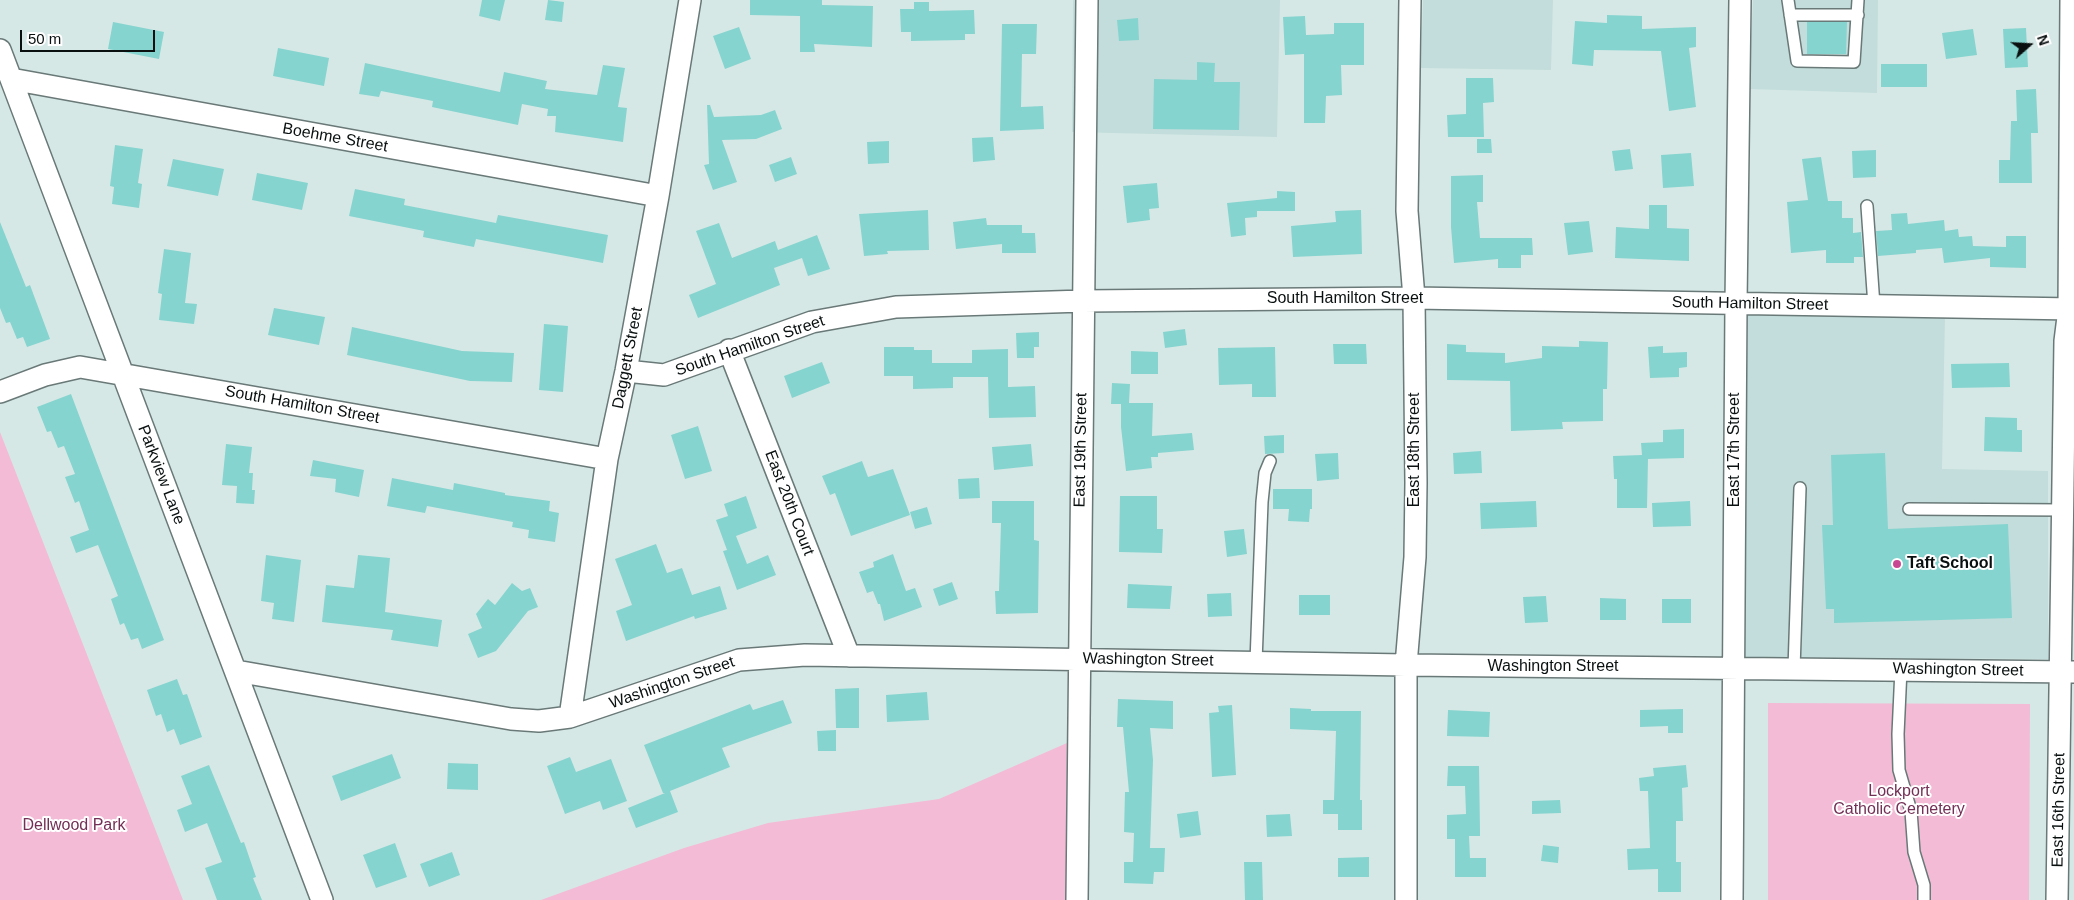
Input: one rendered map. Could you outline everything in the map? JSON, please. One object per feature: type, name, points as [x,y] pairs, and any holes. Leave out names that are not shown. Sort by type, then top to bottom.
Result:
[{"type":"street","name":"Daggett Street","points":[[570,718],[607,459],[626,370],[658,196],[690,0]]},
{"type":"street","name":"East 19th Street","points":[[1077,900],[1078,658],[1087,0]]},
{"type":"street","name":"East 18th Street","points":[[1406,900],[1406,665],[1415,557],[1414,298],[1407,211],[1410,0]]},
{"type":"street","name":"East 17th Street","points":[[1732,900],[1740,0]]},
{"type":"street","name":"East 16th Street","points":[[2057,900],[2068,671],[2062,510],[2065,341],[2072,309],[2071,0]]},
{"type":"street","name":"Parkview Lane","points":[[0,50],[322,900]]},
{"type":"street","name":"Boehme Street","points":[[11,79],[658,196]]},
{"type":"street","name":"South Hamilton Street","points":[[626,370],[664,375],[728,350],[812,322],[896,307],[1082,301],[1414,298],[2072,309]]},
{"type":"street","name":"East 20th Court","points":[[728,350],[849,656]]},
{"type":"street","name":"South Hamilton Street","points":[[0,392],[44,375],[80,367],[607,459]]},
{"type":"street","name":"Washington Street","points":[[236,671],[511,719],[539,721],[570,718],[739,660],[805,655],[1078,658],[1406,665],[2068,671]]},
{"type":"lane","points":[[1788,0],[1790,15],[1799,35],[1797,61],[1854,62],[1851,36],[1858,15],[1858,0]]},
{"type":"lane","points":[[1790,15],[1858,15]]},
{"type":"lane","points":[[1867,206],[1874,306]]},
{"type":"lane","points":[[1256,662],[1262,502],[1270,460]]},
{"type":"lane","points":[[1794,669],[1800,488]]},
{"type":"lane","points":[[1909,509],[2062,510]]},
{"type":"lane","points":[[1901,669],[1898,734],[1899,770],[1911,811],[1914,852],[1924,885],[1924,900]]},
{"type":"shaded area","points":[[1073,0],[1280,0],[1277,137],[1072,132]]},
{"type":"shaded area","points":[[1423,0],[1553,0],[1551,70],[1421,68]]},
{"type":"shaded area","points":[[1753,0],[1878,0],[1877,93],[1749,89]]},
{"type":"shaded area","name":"Taft School","points":[[1747,311],[1945,316],[1942,469],[2048,471],[2048,659],[1744,657]]},
{"type":"green space","name":"Dellwood Park","points":[[0,432],[170,867],[183,900],[0,900]]},
{"type":"green space","name":"Lockport Catholic Cemetery","points":[[1768,703],[2030,704],[2029,900],[1768,900]]},
{"type":"green space","points":[[1067,743],[1066,900],[541,900],[684,848],[768,823],[939,799]]},
{"type":"building","points":[[482,0],[505,0],[500,21],[479,16]]},
{"type":"building","points":[[548,0],[564,2],[562,22],[545,20]]},
{"type":"building","points":[[750,0],[822,0],[822,5],[873,6],[872,47],[814,44],[815,52],[800,52],[800,16],[750,15]]},
{"type":"building","points":[[914,2],[929,2],[929,11],[974,10],[975,34],[965,34],[965,40],[911,41],[911,32],[901,32],[900,9],[914,9]]},
{"type":"building","points":[[1607,15],[1642,16],[1642,29],[1696,27],[1696,47],[1689,48],[1696,107],[1669,111],[1661,51],[1594,50],[1593,66],[1572,64],[1575,21],[1607,23]]},
{"type":"building","points":[[1305,16],[1306,35],[1334,34],[1334,23],[1364,23],[1364,65],[1341,65],[1342,95],[1326,96],[1325,123],[1304,123],[1304,54],[1285,55],[1283,17]]},
{"type":"building","points":[[1138,18],[1139,40],[1119,41],[1117,20]]},
{"type":"building","points":[[113,22],[164,32],[159,59],[108,49]]},
{"type":"building","points":[[1807,22],[1847,22],[1846,54],[1807,54]]},
{"type":"building","points":[[1002,24],[1037,24],[1036,54],[1022,54],[1021,107],[1043,106],[1044,129],[1000,131]]},
{"type":"building","points":[[739,27],[751,59],[725,69],[713,36]]},
{"type":"building","points":[[2026,28],[2028,67],[2005,68],[2003,29]]},
{"type":"building","points":[[1973,29],[1977,55],[1946,59],[1942,33]]},
{"type":"building","points":[[278,48],[329,58],[324,86],[273,76]]},
{"type":"building","points":[[1197,62],[1215,63],[1214,82],[1240,82],[1239,130],[1153,129],[1154,79],[1197,80]]},
{"type":"building","points":[[365,63],[500,92],[504,72],[547,81],[545,89],[597,95],[603,65],[625,68],[618,107],[627,108],[623,142],[555,132],[556,116],[547,116],[548,109],[522,104],[518,125],[432,107],[433,101],[381,91],[379,97],[359,94]]},
{"type":"building","points":[[1881,64],[1927,64],[1927,87],[1881,87]]},
{"type":"building","points":[[1466,78],[1493,78],[1494,102],[1483,103],[1484,137],[1448,137],[1447,115],[1466,114]]},
{"type":"building","points":[[2036,89],[2038,133],[2031,133],[2032,183],[1999,183],[1999,160],[2010,160],[2011,121],[2017,121],[2016,90]]},
{"type":"building","points":[[707,105],[710,105],[714,117],[761,115],[775,110],[782,129],[756,139],[722,140],[737,182],[713,190],[704,165],[709,164]]},
{"type":"building","points":[[993,137],[995,160],[973,162],[972,138]]},
{"type":"building","points":[[1477,139],[1491,139],[1492,153],[1477,153]]},
{"type":"building","points":[[889,141],[889,163],[868,164],[867,142]]},
{"type":"building","points":[[115,145],[143,149],[138,183],[142,184],[139,208],[112,204],[114,187],[110,186]]},
{"type":"building","points":[[1630,149],[1633,169],[1615,171],[1612,151]]},
{"type":"building","points":[[1876,150],[1876,177],[1853,178],[1852,151]]},
{"type":"building","points":[[1691,153],[1694,186],[1663,188],[1661,155]]},
{"type":"building","points":[[791,157],[797,174],[775,182],[769,165]]},
{"type":"building","points":[[1821,157],[1828,201],[1842,201],[1842,218],[1853,218],[1853,233],[1861,232],[1863,257],[1854,257],[1854,263],[1826,263],[1826,250],[1791,253],[1787,202],[1808,200],[1802,159]]},
{"type":"building","points":[[173,159],[224,169],[218,196],[167,186]]},
{"type":"building","points":[[257,173],[308,183],[302,210],[252,200]]},
{"type":"building","points":[[1483,175],[1483,202],[1477,202],[1480,238],[1532,238],[1533,255],[1521,255],[1521,268],[1498,268],[1498,259],[1454,263],[1451,227],[1451,176]]},
{"type":"building","points":[[1157,183],[1159,208],[1149,209],[1150,220],[1127,223],[1123,186]]},
{"type":"building","points":[[355,189],[405,199],[404,205],[496,223],[498,215],[608,235],[603,263],[476,239],[474,247],[423,237],[424,231],[349,216]]},
{"type":"building","points":[[1277,191],[1295,192],[1295,211],[1257,211],[1257,217],[1245,218],[1246,235],[1231,237],[1227,203],[1277,198]]},
{"type":"building","points":[[1649,205],[1667,205],[1667,228],[1689,229],[1689,261],[1615,258],[1616,227],[1649,229]]},
{"type":"building","points":[[928,210],[929,250],[887,251],[888,254],[864,256],[859,214]]},
{"type":"building","points":[[1361,210],[1362,254],[1293,257],[1291,226],[1336,222],[1335,211]]},
{"type":"building","points":[[1907,213],[1908,224],[1944,220],[1945,231],[1958,229],[1959,237],[1972,236],[1973,246],[2006,247],[2006,236],[2026,236],[2026,268],[1990,267],[1990,258],[1944,263],[1942,248],[1916,250],[1916,253],[1878,256],[1876,231],[1892,230],[1891,214]]},
{"type":"building","points":[[986,218],[987,225],[1022,225],[1022,233],[1035,233],[1036,253],[1002,253],[1002,244],[956,249],[953,222]]},
{"type":"building","points":[[1589,221],[1593,252],[1568,255],[1564,223]]},
{"type":"building","points":[[0,222],[26,287],[30,285],[50,339],[27,347],[23,337],[17,339],[10,322],[6,323],[0,308]]},
{"type":"building","points":[[719,223],[732,258],[775,241],[778,250],[817,235],[830,269],[808,276],[802,258],[774,268],[780,285],[698,318],[689,295],[716,284],[696,231]]},
{"type":"building","points":[[164,249],[191,253],[185,303],[197,304],[194,324],[159,320],[162,294],[158,293]]},
{"type":"building","points":[[274,308],[325,317],[319,345],[268,335]]},
{"type":"building","points":[[544,324],[568,326],[563,392],[539,390]]},
{"type":"building","points":[[352,327],[462,351],[514,353],[512,382],[470,381],[347,355]]},
{"type":"building","points":[[1185,329],[1187,345],[1165,348],[1163,332]]},
{"type":"building","points":[[1039,332],[1039,347],[1034,347],[1034,358],[1017,358],[1016,333]]},
{"type":"building","points":[[1579,341],[1608,342],[1607,389],[1603,389],[1603,421],[1562,422],[1563,429],[1511,431],[1510,381],[1447,380],[1447,344],[1466,345],[1466,352],[1505,353],[1505,363],[1542,358],[1542,346],[1579,347]]},
{"type":"building","points":[[1333,344],[1366,344],[1367,364],[1334,364]]},
{"type":"building","points":[[1663,346],[1663,353],[1687,352],[1687,367],[1679,368],[1679,377],[1650,378],[1648,347]]},
{"type":"building","points":[[884,347],[914,347],[914,350],[932,350],[932,363],[972,363],[972,350],[1008,349],[1008,387],[1035,386],[1036,417],[989,418],[988,377],[953,377],[953,388],[913,389],[913,376],[884,376]]},
{"type":"building","points":[[1275,347],[1276,397],[1252,397],[1252,384],[1219,385],[1218,348]]},
{"type":"building","points":[[1131,351],[1158,352],[1158,374],[1131,374]]},
{"type":"building","points":[[822,362],[830,383],[792,398],[784,376]]},
{"type":"building","points":[[2009,363],[2010,387],[1952,388],[1951,364]]},
{"type":"building","points":[[1112,383],[1130,384],[1129,403],[1153,403],[1152,436],[1192,433],[1194,450],[1158,453],[1158,457],[1151,457],[1152,468],[1126,471],[1121,427],[1121,404],[1111,404]]},
{"type":"building","points":[[71,394],[164,640],[142,649],[138,638],[131,640],[124,623],[120,625],[111,599],[118,596],[98,545],[76,553],[70,537],[89,530],[79,501],[75,503],[65,477],[75,474],[64,446],[58,448],[51,431],[47,432],[37,407]]},
{"type":"building","points":[[1985,417],[2017,418],[2017,430],[2022,430],[2022,452],[1984,451]]},
{"type":"building","points":[[698,426],[712,471],[685,479],[671,435]]},
{"type":"building","points":[[1684,429],[1684,458],[1648,459],[1647,508],[1617,508],[1617,479],[1614,479],[1613,456],[1642,455],[1641,443],[1663,442],[1663,430]]},
{"type":"building","points":[[1284,435],[1284,453],[1265,454],[1264,436]]},
{"type":"building","points":[[226,444],[252,447],[249,473],[253,473],[252,490],[255,490],[254,504],[236,503],[237,486],[222,485]]},
{"type":"building","points":[[1031,444],[1033,466],[994,470],[992,447]]},
{"type":"building","points":[[1481,451],[1482,473],[1454,474],[1453,453]]},
{"type":"building","points":[[1338,453],[1339,479],[1317,481],[1315,454]]},
{"type":"building","points":[[1885,453],[1888,529],[2008,524],[2012,618],[1834,623],[1834,609],[1826,609],[1822,525],[1833,525],[1831,455]]},
{"type":"building","points":[[313,460],[364,470],[359,497],[335,492],[336,479],[310,476]]},
{"type":"building","points":[[862,461],[868,477],[893,469],[910,515],[851,536],[835,493],[830,495],[822,476]]},
{"type":"building","points":[[392,478],[453,490],[454,483],[505,493],[505,495],[550,501],[549,511],[559,513],[555,542],[528,538],[529,530],[512,527],[513,522],[427,506],[425,513],[387,506]]},
{"type":"building","points":[[979,478],[980,498],[959,499],[958,479]]},
{"type":"building","points":[[1273,489],[1312,489],[1312,509],[1310,509],[1309,522],[1288,521],[1289,509],[1273,509]]},
{"type":"building","points":[[746,496],[757,528],[736,536],[747,564],[768,555],[776,575],[737,590],[723,551],[727,550],[716,520],[728,516],[724,504]]},
{"type":"building","points":[[1120,496],[1157,496],[1157,529],[1163,529],[1162,553],[1119,552]]},
{"type":"building","points":[[992,501],[1034,501],[1034,540],[1039,541],[1038,613],[996,614],[995,591],[999,591],[1001,523],[992,523]]},
{"type":"building","points":[[1536,501],[1537,527],[1481,529],[1480,503]]},
{"type":"building","points":[[1690,501],[1691,526],[1653,527],[1652,503]]},
{"type":"building","points":[[927,507],[932,524],[915,529],[910,512]]},
{"type":"building","points":[[1244,529],[1247,554],[1227,557],[1224,531]]},
{"type":"building","points":[[656,544],[667,573],[682,568],[692,595],[720,586],[727,609],[695,619],[694,616],[626,641],[616,611],[632,605],[615,559]]},
{"type":"building","points":[[893,554],[906,591],[915,588],[922,607],[884,621],[880,604],[878,604],[873,591],[867,593],[859,572],[874,567],[873,562]]},
{"type":"building","points":[[266,555],[301,560],[294,622],[272,619],[274,603],[261,601]]},
{"type":"building","points":[[358,555],[390,558],[385,612],[442,620],[438,647],[391,640],[393,630],[322,622],[326,585],[354,588]]},
{"type":"building","points":[[952,582],[958,599],[939,606],[933,589]]},
{"type":"building","points":[[512,583],[522,591],[530,588],[538,607],[528,611],[496,651],[478,658],[468,634],[482,628],[476,614],[488,599],[495,605]]},
{"type":"building","points":[[1128,584],[1172,586],[1170,609],[1127,608]]},
{"type":"building","points":[[1231,593],[1232,616],[1208,617],[1207,594]]},
{"type":"building","points":[[1299,595],[1330,595],[1330,615],[1299,615]]},
{"type":"building","points":[[1546,596],[1548,622],[1525,623],[1523,597]]},
{"type":"building","points":[[1600,598],[1626,599],[1626,620],[1600,620]]},
{"type":"building","points":[[1662,599],[1691,599],[1691,623],[1662,623]]},
{"type":"building","points":[[177,679],[183,695],[187,694],[202,737],[180,745],[174,729],[167,732],[161,714],[156,716],[147,690]]},
{"type":"building","points":[[859,688],[859,728],[836,728],[835,689]]},
{"type":"building","points":[[927,692],[929,720],[887,722],[886,695]]},
{"type":"building","points":[[1118,699],[1173,701],[1173,729],[1150,728],[1153,760],[1150,848],[1165,848],[1164,872],[1154,872],[1153,884],[1124,883],[1124,862],[1133,862],[1134,833],[1124,832],[1125,792],[1129,792],[1123,727],[1117,727]]},
{"type":"building","points":[[783,700],[792,723],[722,748],[730,767],[670,791],[678,812],[636,828],[628,808],[665,793],[663,793],[644,745],[750,704],[753,710]]},
{"type":"building","points":[[1232,705],[1236,775],[1212,777],[1209,713],[1219,712],[1218,706]]},
{"type":"building","points":[[1290,708],[1311,709],[1311,711],[1361,711],[1360,800],[1362,800],[1362,830],[1338,830],[1338,814],[1323,814],[1323,800],[1334,800],[1336,731],[1290,729]]},
{"type":"building","points":[[1683,709],[1683,733],[1668,733],[1668,726],[1640,727],[1640,710]]},
{"type":"building","points":[[1448,710],[1490,712],[1489,737],[1447,736]]},
{"type":"building","points":[[836,730],[836,751],[818,751],[817,731]]},
{"type":"building","points":[[392,754],[401,778],[341,801],[332,776]]},
{"type":"building","points":[[570,757],[576,772],[611,759],[627,801],[603,810],[600,801],[565,814],[547,766]]},
{"type":"building","points":[[448,763],[478,764],[478,790],[447,789]]},
{"type":"building","points":[[209,765],[241,843],[244,842],[256,877],[253,878],[262,900],[217,900],[205,868],[222,862],[207,823],[185,832],[177,810],[192,804],[181,776]]},
{"type":"building","points":[[1686,765],[1688,787],[1682,788],[1683,821],[1676,821],[1676,862],[1681,862],[1681,892],[1658,892],[1658,869],[1628,870],[1627,849],[1650,848],[1648,791],[1640,791],[1639,778],[1654,776],[1653,768]]},
{"type":"building","points":[[1448,766],[1479,766],[1480,836],[1469,836],[1470,858],[1486,858],[1486,877],[1455,877],[1455,839],[1447,839],[1447,815],[1466,814],[1465,786],[1447,786]]},
{"type":"building","points":[[1560,800],[1561,813],[1532,814],[1532,801]]},
{"type":"building","points":[[1198,811],[1201,835],[1180,838],[1177,814]]},
{"type":"building","points":[[1290,814],[1292,836],[1267,837],[1266,815]]},
{"type":"building","points":[[395,843],[407,877],[376,888],[363,855]]},
{"type":"building","points":[[1543,845],[1559,847],[1558,863],[1541,861]]},
{"type":"building","points":[[452,852],[460,875],[429,887],[420,864]]},
{"type":"building","points":[[1369,857],[1369,877],[1338,877],[1338,858]]},
{"type":"building","points":[[1244,862],[1262,862],[1263,900],[1245,900]]},
{"type":"place","name":"Taft School","points":[[1897,564]]}]
